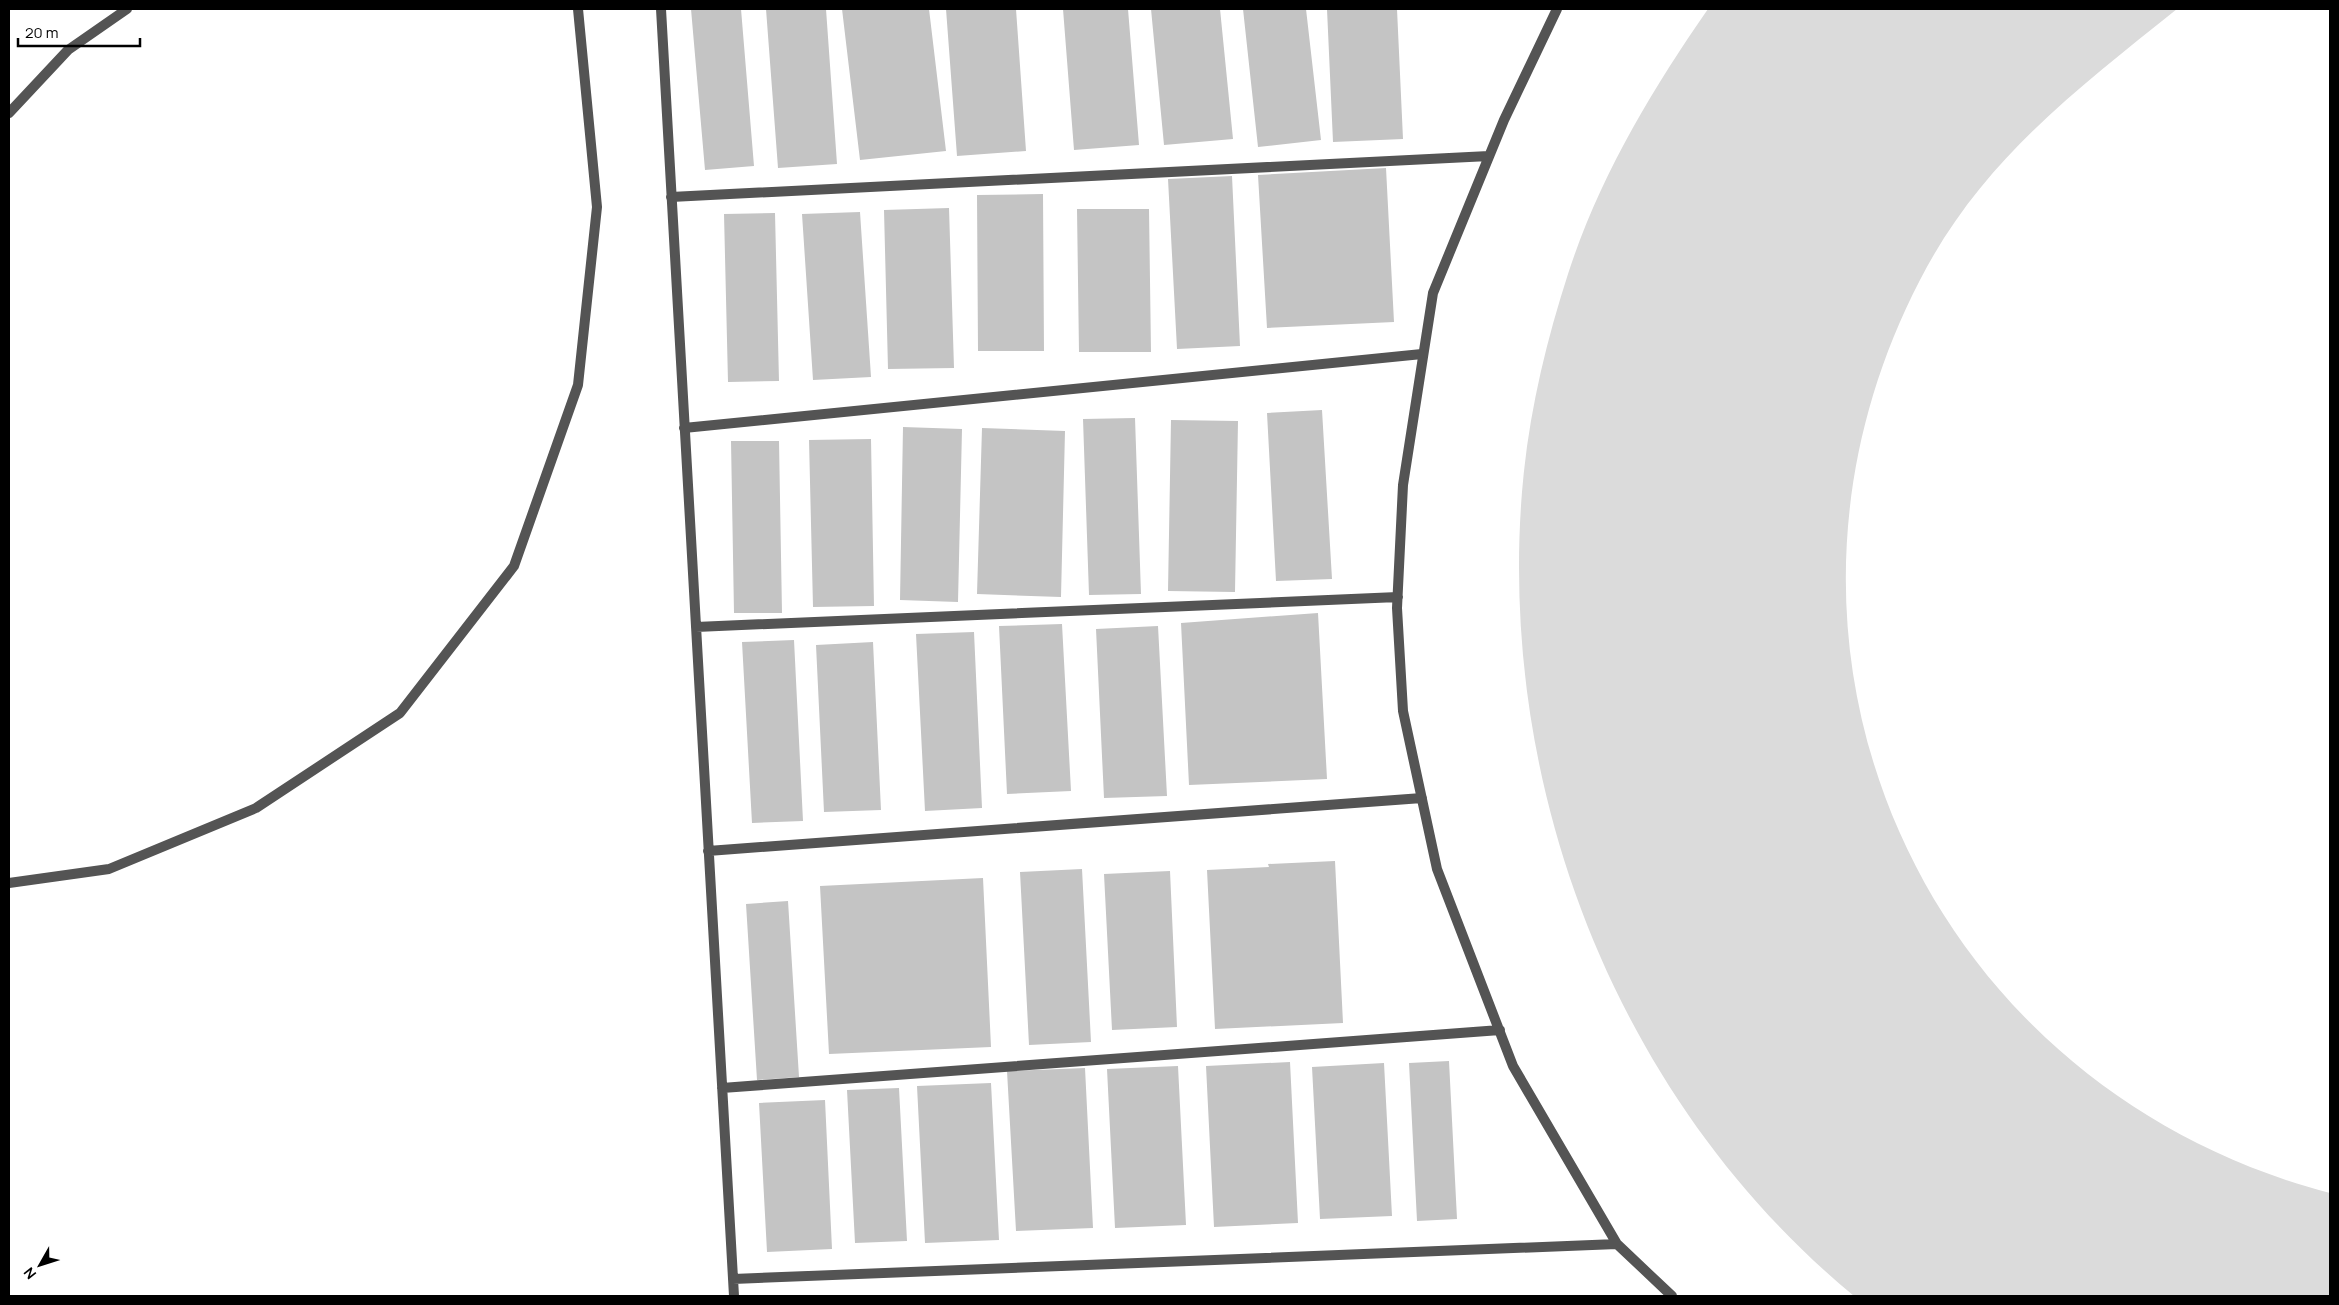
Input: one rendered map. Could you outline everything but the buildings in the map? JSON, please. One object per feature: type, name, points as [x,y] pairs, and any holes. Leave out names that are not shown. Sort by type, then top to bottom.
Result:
[{"type":"street","points":[[9,113],[68,50],[127,9]]},
{"type":"street","points":[[9,883],[109,869],[256,808],[400,713],[514,566],[578,385],[597,207],[578,9]]},
{"type":"street","points":[[661,9],[734,1296]]},
{"type":"street","points":[[1557,9],[1490,156],[1433,293],[1403,485],[1398,596],[1402,711],[1438,868],[1513,1066],[1617,1244],[1672,1296]]},
{"type":"street","points":[[671,197],[1490,156]]},
{"type":"street","points":[[684,428],[1422,354]]},
{"type":"street","points":[[696,627],[1398,596]]},
{"type":"street","points":[[708,851],[1422,798]]},
{"type":"street","points":[[722,1088],[1500,1030]]},
{"type":"street","points":[[733,1279],[1617,1244]]},
{"type":"shaded area","points":[[1708,9],[2177,9],[2067,99],[2001,163],[1944,238],[1920,280],[1866,422],[1846,565],[1859,705],[1901,837],[1972,956],[2069,1058],[2189,1139],[2330,1193],[2330,1296],[1854,1296],[1771,1218],[1700,1131],[1639,1036],[1591,934],[1555,828],[1531,717],[1520,605],[1522,492],[1528,437],[1545,355],[1568,274],[1581,238],[1595,204],[1628,136],[1666,72]]}]
